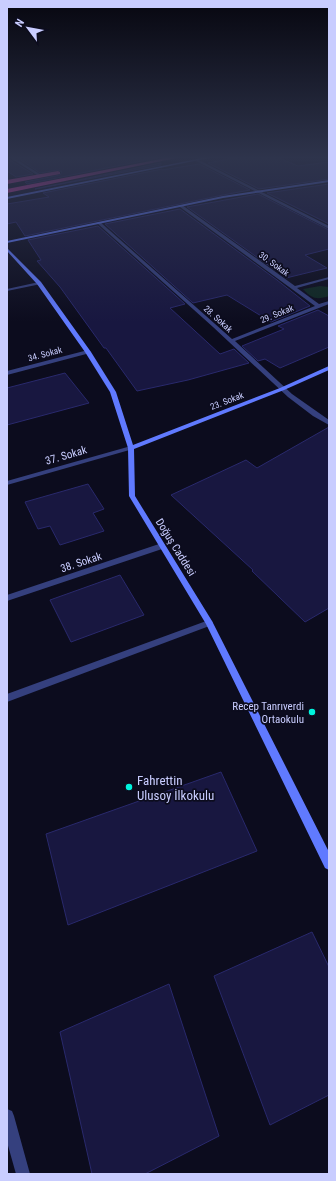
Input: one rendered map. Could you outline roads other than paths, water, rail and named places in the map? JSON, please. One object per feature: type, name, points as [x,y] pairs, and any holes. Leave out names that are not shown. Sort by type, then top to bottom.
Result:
[{"type":"main road","points":[[7,242],[152,212]]},
{"type":"main road","name":"Doğuş Caddesi","points":[[8,252],[39,283],[88,352],[113,392],[131,448],[132,496],[210,623],[329,864]]},
{"type":"main road","name":"23. Sokak","points":[[131,448],[282,389],[329,368]]},
{"type":"street","name":"30. Sokak","points":[[189,212],[318,306]]},
{"type":"street","points":[[301,212],[328,226]]},
{"type":"street","name":"28. Sokak","points":[[99,223],[231,341],[282,389],[311,413],[329,423]]},
{"type":"street","points":[[293,288],[329,278]]},
{"type":"street","points":[[323,280],[329,283]]},
{"type":"street","points":[[7,290],[39,283]]},
{"type":"street","name":"29. Sokak","points":[[231,341],[329,302]]},
{"type":"street","name":"34. Sokak","points":[[7,373],[88,352]]},
{"type":"street","name":"37. Sokak","points":[[7,483],[131,448]]},
{"type":"street","name":"38. Sokak","points":[[7,598],[162,546]]},
{"type":"street","points":[[7,698],[210,623]]},
{"type":"street","points":[[7,1116],[23,1174]]},
{"type":"place","name":"Recep Tanrıverdi Ortaokulu","points":[[312,712]]},
{"type":"place","name":"Fahrettin Ulusoy İlkokulu","points":[[129,787]]}]
